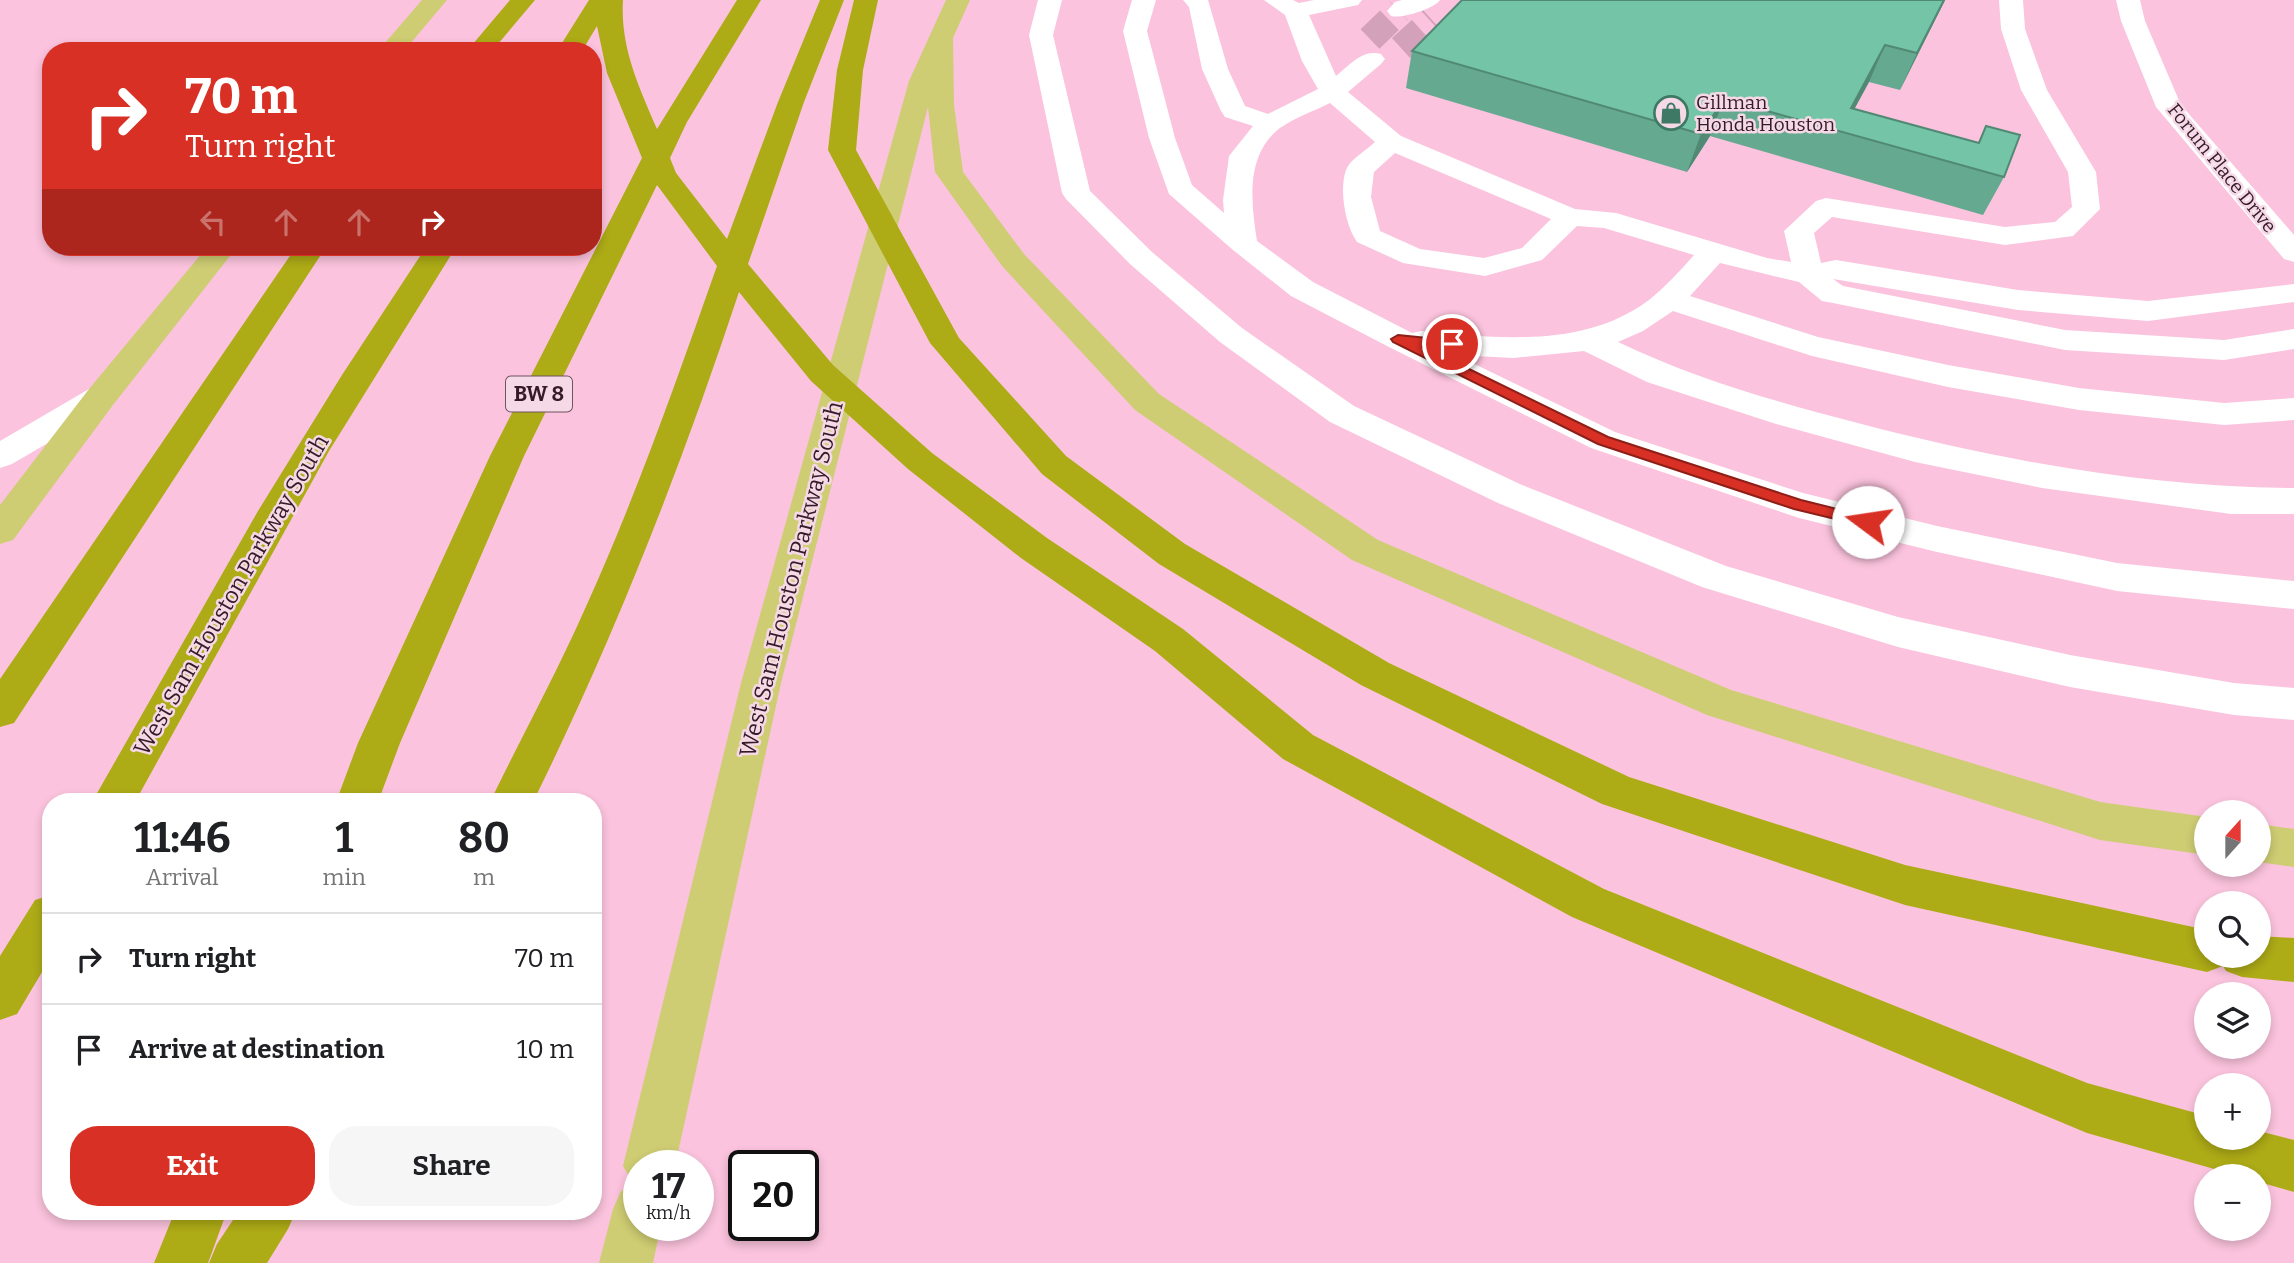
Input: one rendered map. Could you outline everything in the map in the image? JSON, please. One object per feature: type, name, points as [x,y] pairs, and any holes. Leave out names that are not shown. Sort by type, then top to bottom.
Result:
[{"type":"highway","points":[[487,42],[523,0]]},
{"type":"highway","points":[[575,42],[601,0]]},
{"type":"highway","points":[[611,0],[609,25],[620,73],[663,174],[717,246],[822,373],[920,461],[1034,548],[1169,640],[1298,747],[1588,903],[2087,1108],[2294,1166]]},
{"type":"highway","name":"BW 8","points":[[360,793],[379,743],[507,456],[674,122],[749,0]]},
{"type":"highway","points":[[515,793],[570,683],[635,536],[783,124],[832,0]]},
{"type":"highway","points":[[866,0],[850,70],[842,150],[946,343],[1054,465],[1172,554],[1376,674],[1617,791],[1905,885],[2194,948]]},
{"type":"highway","points":[[0,711],[305,256]]},
{"type":"highway","name":"West Sam Houston Parkway South","points":[[118,793],[241,570],[396,314],[435,256]]},
{"type":"highway","points":[[0,998],[42,930]]},
{"type":"highway","points":[[2271,958],[2294,960]]},
{"type":"highway","points":[[181,1263],[198,1220]]},
{"type":"highway","points":[[236,1263],[264,1220]]},
{"type":"main road","points":[[398,42],[435,0]]},
{"type":"main road","name":"West Sam Houston Parkway South","points":[[653,1150],[765,669],[922,81],[958,0]]},
{"type":"main road","points":[[942,39],[940,105],[949,172],[1013,260],[1147,402],[1365,550],[1721,703],[2100,821],[2194,834]]},
{"type":"main road","points":[[0,531],[101,397],[215,256]]},
{"type":"main road","points":[[2272,845],[2294,848]]},
{"type":"main road","points":[[626,1263],[631,1241]]},
{"type":"street","points":[[1050,0],[1041,35],[1076,193],[1141,258],[1231,335],[1342,414],[1510,494],[1715,577],[1899,632],[2070,671],[2234,699],[2294,704]]},
{"type":"street","points":[[1144,0],[1135,31],[1162,138],[1180,188],[1243,244],[1302,289],[1398,339],[1603,440],[1799,505],[1937,539],[2117,577],[2294,595]]},
{"type":"street","points":[[1195,0],[1200,5],[1215,69],[1234,111],[1270,123]]},
{"type":"street","points":[[1350,0],[1290,4],[1332,92],[1391,142],[1570,217],[1606,219],[1762,266],[1809,275],[1836,269],[2018,300],[2148,311],[2294,293]]},
{"type":"street","points":[[2011,0],[2013,29],[2034,90],[2082,172],[2086,209],[2063,230],[2005,236],[1826,207],[1799,231],[1809,275],[1833,294],[2065,340],[2224,350],[2294,339]]},
{"type":"street","name":"Forum Place Drive","points":[[2128,0],[2133,21],[2169,107],[2294,253]]},
{"type":"street","points":[[1399,11],[1403,7],[1429,7]]},
{"type":"street","points":[[1243,244],[1237,200],[1243,156],[1270,123],[1332,92],[1378,52]]},
{"type":"street","points":[[1391,142],[1360,170],[1357,197],[1367,236],[1413,257],[1485,267],[1532,254],[1570,217]]},
{"type":"street","points":[[1398,339],[1479,347],[1534,347],[1611,335],[1658,309],[1715,251]]},
{"type":"street","points":[[1667,299],[1812,345],[1948,376],[2079,399],[2224,414],[2294,410]]},
{"type":"street","points":[[1585,339],[1658,374],[1788,416],[1915,450],[2042,476],[2231,501],[2294,501]]},
{"type":"street","points":[[0,456],[101,397]]},
{"type":"building","name":"Gillman Honda Houston","points":[[1462,0],[1944,0],[1917,53],[1885,45],[1851,108],[1979,143],[1986,126],[2020,135],[2004,177],[1724,99],[1701,134],[1412,51]]},
{"type":"tunnel","points":[[1370,39],[1399,11]]},
{"type":"tunnel","points":[[1401,48],[1432,20]]},
{"type":"place","name":"Gillman Honda Houston","points":[[1671,113]]},
{"type":"route","points":[[1452,344],[1398,339],[1603,440],[1799,505],[1868,522]]}]
